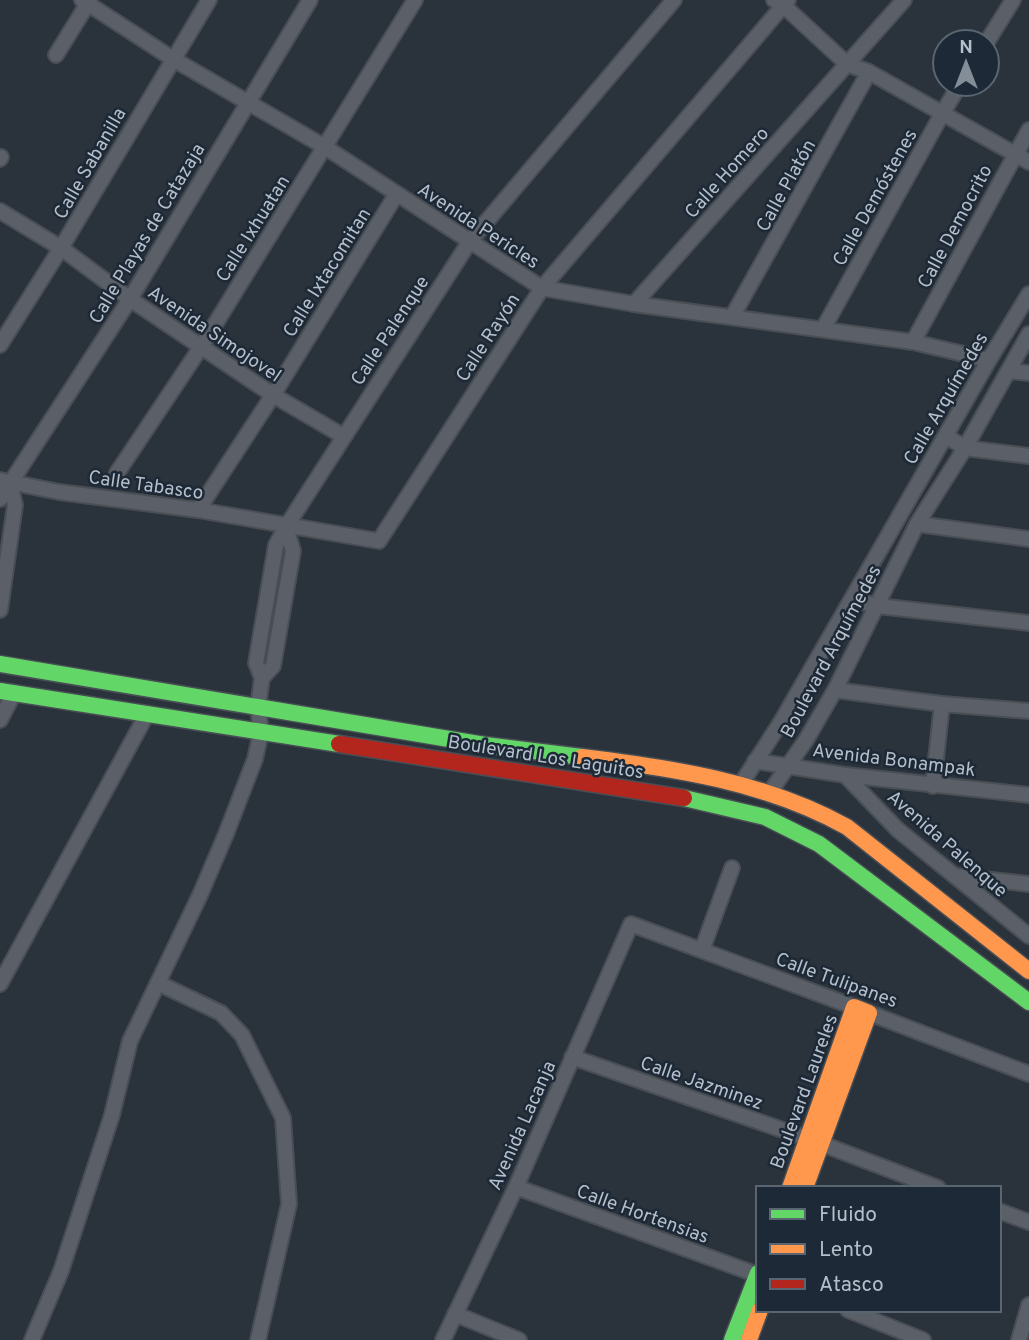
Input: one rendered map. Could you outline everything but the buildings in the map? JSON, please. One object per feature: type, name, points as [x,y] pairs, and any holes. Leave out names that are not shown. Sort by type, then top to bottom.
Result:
[{"type":"main road","name":"Boulevard Los Laguitos","points":[[0,664],[485,745],[626,762],[770,792],[818,811],[847,827],[1029,971]]},
{"type":"main road","name":"Boulevard Los Laguitos","points":[[7,692],[704,802],[765,817],[818,844],[1029,1002]]},
{"type":"main road","points":[[934,930],[959,915]]},
{"type":"main road","name":"Boulevard Laureles","points":[[791,1186],[815,1141],[862,1010]]},
{"type":"main road","points":[[805,1186],[815,1141]]},
{"type":"main road","points":[[732,1340],[756,1279]]},
{"type":"main road","points":[[749,1340],[759,1312]]},
{"type":"street","name":"Calle Sabanilla","points":[[0,345],[209,0]]},
{"type":"street","name":"Calle Playas de Catazaja","points":[[0,499],[5,481],[130,299],[310,0]]},
{"type":"street","name":"Calle Ixhuatan","points":[[117,473],[134,452],[201,347],[415,0]]},
{"type":"street","name":"Calle Palenque","points":[[286,527],[471,241],[674,0]]},
{"type":"street","name":"Calle Homero","points":[[634,304],[904,0]]},
{"type":"street","points":[[996,28],[1013,0]]},
{"type":"street","name":"Avenida Pericles","points":[[86,1],[173,59],[325,147],[542,288],[634,304],[913,342],[989,360]]},
{"type":"street","points":[[55,55],[86,1]]},
{"type":"street","points":[[782,2],[847,64],[869,72],[1029,162]]},
{"type":"street","name":"Calle Rayón","points":[[286,527],[379,541],[542,288],[782,2]]},
{"type":"street","name":"Calle Platón","points":[[732,317],[869,72]]},
{"type":"street","name":"Calle Demóstenes","points":[[823,329],[952,98]]},
{"type":"street","name":"Calle Democrito","points":[[913,342],[1029,130]]},
{"type":"street","name":"Calle Ixtacomitan","points":[[198,510],[273,395],[396,195]]},
{"type":"street","name":"Avenida Simojovel","points":[[0,211],[61,248],[130,299],[273,395],[343,436]]},
{"type":"street","name":"Calle Arquímedes","points":[[895,522],[989,360],[1024,315],[1029,294]]},
{"type":"street","points":[[1029,334],[965,448],[917,524],[1029,540]]},
{"type":"street","points":[[1009,371],[1029,373]]},
{"type":"street","points":[[946,436],[965,448],[1029,456]]},
{"type":"street","points":[[0,610],[15,505],[5,481]]},
{"type":"street","name":"Calle Tabasco","points":[[5,481],[198,510],[286,527]]},
{"type":"street","name":"Boulevard Arquímedes","points":[[741,784],[853,600],[895,522]]},
{"type":"street","name":"Boulevard Arquímedes","points":[[770,792],[835,690],[917,524]]},
{"type":"street","points":[[32,1340],[61,1271],[112,1115],[130,1041],[159,984],[226,834],[255,759],[261,732],[258,707],[262,678],[273,666],[293,551],[286,527]]},
{"type":"street","points":[[853,600],[878,606],[1029,623]]},
{"type":"street","points":[[835,690],[942,704],[1029,711]]},
{"type":"street","points":[[0,720],[7,692]]},
{"type":"street","points":[[933,786],[942,704]]},
{"type":"street","points":[[0,984],[147,714]]},
{"type":"street","name":"Avenida Bonampak","points":[[755,761],[933,786],[1029,795]]},
{"type":"street","name":"Avenida Palenque","points":[[845,775],[898,830],[1029,936]]},
{"type":"street","points":[[702,950],[733,868]]},
{"type":"street","points":[[954,876],[1029,884]]},
{"type":"street","name":"Calle Tulipanes","points":[[631,924],[1029,1074]]},
{"type":"street","name":"Avenida Lacanja","points":[[443,1340],[516,1187],[631,924]]},
{"type":"street","points":[[159,984],[221,1013],[242,1035],[283,1118],[289,1204],[258,1340]]},
{"type":"street","name":"Calle Jazminez","points":[[572,1057],[815,1141],[933,1186]]},
{"type":"street","name":"Calle Hortensias","points":[[516,1187],[756,1273]]},
{"type":"street","points":[[1001,1212],[1029,1222]]},
{"type":"street","points":[[1019,1340],[1029,1305]]},
{"type":"street","points":[[853,1312],[923,1340]]},
{"type":"street","points":[[455,1314],[519,1340]]},
{"type":"traffic: fast","points":[[0,664],[485,745],[582,757]]},
{"type":"traffic: fast","points":[[0,691],[339,744]]},
{"type":"traffic: fast","points":[[684,798],[765,817],[819,844],[1029,1002]]},
{"type":"traffic: fast","points":[[732,1340],[756,1278]]},
{"type":"traffic: slow","points":[[582,757],[718,779],[752,788],[816,812],[847,827],[1029,971]]},
{"type":"traffic: slow","points":[[791,1186],[854,1007],[869,1013],[806,1186]]},
{"type":"traffic: slow","points":[[749,1340],[759,1312]]},
{"type":"traffic: jam","points":[[339,744],[684,798]]}]
